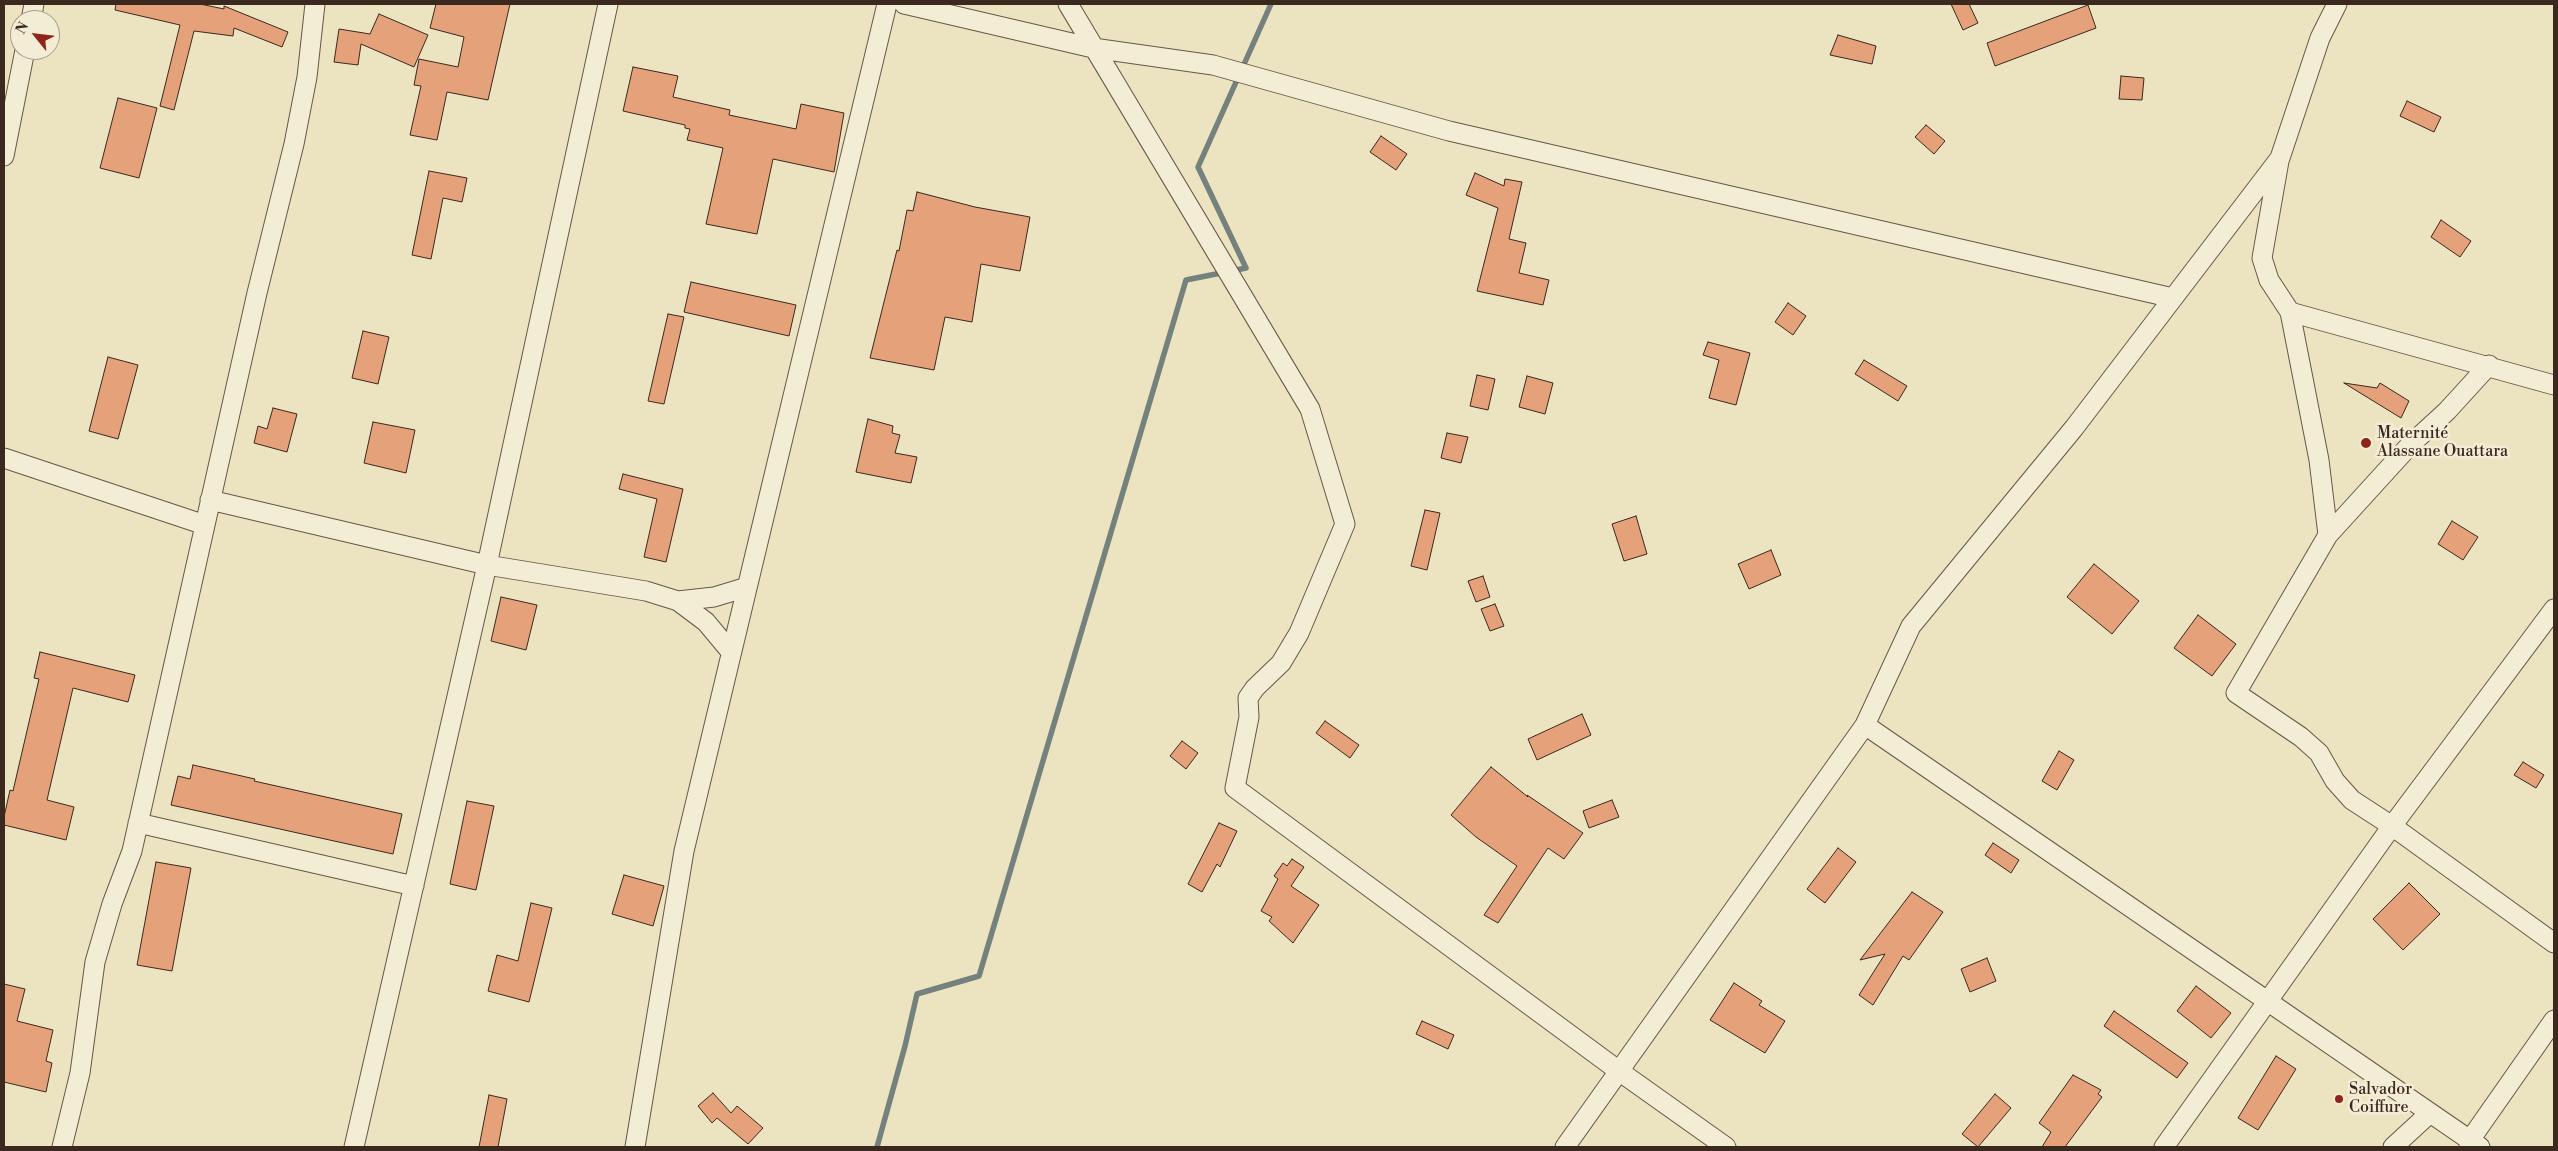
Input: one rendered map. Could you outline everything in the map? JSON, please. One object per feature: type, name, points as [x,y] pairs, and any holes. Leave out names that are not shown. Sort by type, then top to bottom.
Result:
[{"type":"street","points":[[62,1147],[80,1073],[95,962],[112,904],[132,851],[257,293],[294,144],[307,77],[315,4]]},
{"type":"street","points":[[354,1147],[487,565],[608,4]]},
{"type":"street","points":[[635,1147],[684,851],[887,4]]},
{"type":"street","points":[[904,4],[1093,48],[1213,65],[1449,131],[2173,298]]},
{"type":"street","points":[[1068,4],[1310,409],[1345,524],[1299,633],[1281,663],[1255,688],[1248,698],[1249,717],[1234,788],[1619,1071],[1726,1147]]},
{"type":"street","points":[[2328,535],[2319,460],[2290,312],[2269,280],[2262,258],[2280,158],[2320,38],[2337,4]]},
{"type":"street","points":[[4,156],[23,60]]},
{"type":"street","points":[[1564,1147],[1865,725],[1911,626],[2074,428],[2280,158]]},
{"type":"street","points":[[2290,312],[2489,365],[2554,385]]},
{"type":"street","points":[[2489,365],[2447,411],[2410,445],[2328,535],[2236,693],[2301,737],[2319,753],[2335,780],[2352,800],[2392,826],[2554,943]]},
{"type":"street","points":[[4,458],[205,525]]},
{"type":"street","points":[[210,500],[487,565],[646,592],[678,601],[706,622],[731,652]]},
{"type":"street","points":[[678,601],[714,597],[747,587]]},
{"type":"street","points":[[2164,1147],[2266,1000],[2392,826],[2554,609]]},
{"type":"street","points":[[1865,725],[2430,1113],[2473,1145],[2554,1020]]},
{"type":"street","points":[[138,823],[414,886]]},
{"type":"street","points":[[2393,1147],[2430,1113]]},
{"type":"building","points":[[116,4],[200,4],[224,9],[224,6],[288,32],[282,47],[234,28],[233,36],[194,31],[174,110],[160,106],[180,25],[115,10]]},
{"type":"building","points":[[436,4],[510,4],[488,100],[447,92],[437,140],[410,135],[421,86],[414,85],[419,59],[458,67],[464,37],[430,28]]},
{"type":"building","points":[[1951,4],[1969,4],[1978,23],[1963,30]]},
{"type":"building","points":[[2088,5],[2096,28],[1995,66],[1987,43]]},
{"type":"building","points":[[379,14],[428,35],[414,67],[361,44],[358,65],[334,62],[339,29],[370,34]]},
{"type":"building","points":[[1838,35],[1876,46],[1872,64],[1830,55]]},
{"type":"building","points":[[633,67],[678,76],[673,97],[730,110],[729,115],[796,129],[801,104],[844,113],[834,172],[773,159],[757,234],[706,224],[723,148],[687,140],[690,129],[685,128],[685,125],[623,111]]},
{"type":"building","points":[[2121,76],[2144,78],[2142,100],[2119,99]]},
{"type":"building","points":[[118,98],[157,108],[139,178],[100,168]]},
{"type":"building","points":[[2407,101],[2441,117],[2434,132],[2400,116]]},
{"type":"building","points":[[1926,125],[1945,141],[1934,154],[1915,137]]},
{"type":"building","points":[[1381,136],[1407,154],[1396,170],[1370,152]]},
{"type":"building","points":[[429,171],[467,178],[462,202],[443,198],[431,259],[412,255]]},
{"type":"building","points":[[1475,173],[1504,186],[1505,179],[1522,182],[1509,239],[1526,243],[1519,273],[1549,280],[1543,305],[1477,291],[1498,208],[1466,195]]},
{"type":"building","points":[[917,192],[975,207],[1030,217],[1020,271],[981,264],[972,322],[945,317],[934,370],[870,358],[897,250],[899,251],[907,210],[913,211]]},
{"type":"building","points":[[2441,220],[2471,241],[2460,257],[2431,237]]},
{"type":"building","points":[[691,282],[796,305],[789,336],[684,312]]},
{"type":"building","points":[[1788,303],[1806,316],[1793,335],[1775,322]]},
{"type":"building","points":[[668,314],[684,317],[664,404],[648,401]]},
{"type":"building","points":[[363,331],[389,337],[378,384],[352,378]]},
{"type":"building","points":[[1708,342],[1750,353],[1736,405],[1709,398],[1719,360],[1703,355]]},
{"type":"building","points":[[108,357],[138,365],[118,439],[89,431]]},
{"type":"building","points":[[1864,360],[1907,386],[1898,401],[1855,374]]},
{"type":"building","points":[[1477,375],[1495,379],[1488,410],[1470,406]]},
{"type":"building","points":[[1527,376],[1553,383],[1545,414],[1519,407]]},
{"type":"building","points":[[2344,383],[2377,388],[2380,383],[2409,401],[2401,418]]},
{"type":"building","points":[[273,408],[297,414],[287,452],[254,443],[258,426],[267,429]]},
{"type":"building","points":[[868,419],[893,426],[892,433],[900,435],[895,453],[917,457],[911,483],[856,472]]},
{"type":"building","points":[[373,422],[415,430],[406,473],[364,463]]},
{"type":"building","points":[[1447,433],[1468,437],[1461,463],[1441,458]]},
{"type":"building","points":[[623,474],[683,489],[666,562],[644,557],[657,499],[619,489]]},
{"type":"building","points":[[1425,510],[1440,513],[1427,570],[1411,566]]},
{"type":"building","points":[[1636,516],[1647,554],[1624,561],[1612,524]]},
{"type":"building","points":[[2452,521],[2478,537],[2463,560],[2438,544]]},
{"type":"building","points":[[1771,550],[1781,575],[1749,589],[1738,564]]},
{"type":"building","points":[[2094,564],[2139,601],[2112,634],[2067,597]]},
{"type":"building","points":[[1483,576],[1490,597],[1476,602],[1468,581]]},
{"type":"building","points":[[501,597],[537,605],[526,650],[491,641]]},
{"type":"building","points":[[1495,604],[1504,626],[1490,631],[1481,609]]},
{"type":"building","points":[[2198,615],[2236,644],[2212,676],[2174,648]]},
{"type":"building","points":[[40,652],[135,675],[128,702],[73,688],[47,800],[74,807],[66,840],[4,825],[10,790],[13,791],[39,679],[34,678]]},
{"type":"building","points":[[1582,714],[1591,735],[1537,760],[1528,739]]},
{"type":"building","points":[[1325,721],[1359,745],[1350,758],[1316,733]]},
{"type":"building","points":[[1182,741],[1198,753],[1186,769],[1170,756]]},
{"type":"building","points":[[2059,751],[2074,760],[2057,790],[2042,781]]},
{"type":"building","points":[[2523,762],[2544,775],[2536,788],[2514,775]]},
{"type":"building","points":[[193,765],[255,779],[254,781],[402,814],[393,854],[171,805],[178,776],[190,779]]},
{"type":"building","points":[[1491,767],[1528,797],[1527,795],[1583,833],[1564,859],[1548,848],[1498,923],[1484,915],[1517,866],[1476,837],[1451,815]]},
{"type":"building","points":[[1612,800],[1619,817],[1589,828],[1583,811]]},
{"type":"building","points":[[467,801],[494,806],[476,890],[450,884]]},
{"type":"building","points":[[1219,823],[1237,831],[1220,867],[1217,864],[1202,892],[1188,884]]},
{"type":"building","points":[[1993,843],[2019,860],[2011,873],[1985,855]]},
{"type":"building","points":[[1838,848],[1856,862],[1825,903],[1807,889]]},
{"type":"building","points":[[1292,859],[1304,867],[1291,886],[1319,905],[1293,943],[1269,921],[1272,917],[1261,911],[1278,879],[1274,876],[1283,863],[1287,866]]},
{"type":"building","points":[[156,862],[191,868],[172,971],[137,965]]},
{"type":"building","points":[[624,875],[664,886],[653,926],[612,914]]},
{"type":"building","points":[[2409,883],[2440,914],[2403,950],[2373,919]]},
{"type":"building","points":[[1912,892],[1943,912],[1909,960],[1903,956],[1873,1005],[1859,995],[1885,954],[1860,960]]},
{"type":"building","points":[[531,903],[552,908],[529,1002],[488,991],[497,955],[518,961]]},
{"type":"building","points":[[1987,958],[1996,981],[1970,992],[1961,969]]},
{"type":"building","points":[[1734,983],[1762,1001],[1759,1005],[1785,1021],[1765,1053],[1710,1020]]},
{"type":"building","points":[[4,984],[25,989],[17,1021],[53,1030],[46,1061],[52,1063],[46,1092],[4,1082]]},
{"type":"building","points":[[2196,986],[2231,1013],[2211,1038],[2177,1011]]},
{"type":"building","points":[[2114,1011],[2188,1063],[2177,1078],[2104,1026]]},
{"type":"building","points":[[1422,1021],[1454,1035],[1448,1049],[1416,1034]]},
{"type":"building","points":[[2276,1056],[2296,1069],[2258,1130],[2238,1118]]},
{"type":"building","points":[[2073,1075],[2101,1090],[2098,1094],[2102,1097],[2065,1147],[2042,1147],[2051,1132],[2039,1123]]},
{"type":"building","points":[[713,1093],[731,1113],[737,1106],[763,1128],[748,1144],[717,1118],[712,1123],[698,1106]]},
{"type":"building","points":[[1995,1094],[2011,1108],[1978,1147],[1962,1134]]},
{"type":"building","points":[[489,1095],[507,1099],[498,1147],[479,1147]]},
{"type":"waterway","points":[[877,1147],[905,1046],[917,994],[979,976],[1186,280],[1246,268],[1198,167],[1271,4]]},
{"type":"place","name":"Maternité Alassane Ouattara","points":[[2366,443]]},
{"type":"place","name":"Salvador Coiffure","points":[[2339,1099]]}]
